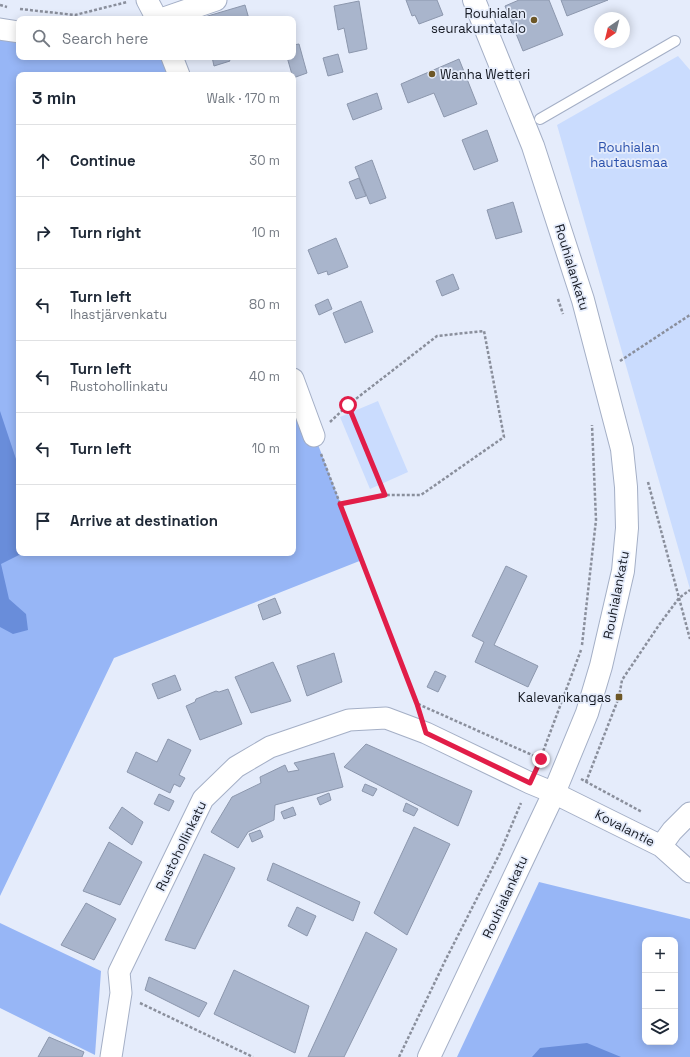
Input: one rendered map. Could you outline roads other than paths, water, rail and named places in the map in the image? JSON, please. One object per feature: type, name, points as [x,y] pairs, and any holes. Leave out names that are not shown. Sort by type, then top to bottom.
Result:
[{"type":"street","points":[[170,16],[216,0]]},
{"type":"street","name":"Rouhialankatu","points":[[429,1057],[554,793],[587,713],[601,666],[623,571],[627,528],[626,487],[622,449],[583,300],[533,146],[474,0]]},
{"type":"street","points":[[138,1],[154,16]]},
{"type":"street","points":[[0,29],[16,32]]},
{"type":"street","points":[[173,60],[178,72]]},
{"type":"street","points":[[296,387],[314,436]]},
{"type":"street","name":"Rustohollinkatu","points":[[111,1057],[121,993],[119,972],[203,799],[236,767],[270,747],[348,720],[386,718],[426,733],[554,793]]},
{"type":"street","name":"Kovalantie","points":[[554,793],[661,846],[690,872]]},
{"type":"street","points":[[661,846],[672,831],[690,813]]},
{"type":"lane","points":[[540,119],[675,41]]},
{"type":"place","name":"Rouhialan seurakuntatalo","points":[[534,20]]},
{"type":"place","name":"Wanha Wetteri","points":[[432,74]]},
{"type":"place","name":"Kalevankangas","points":[[619,697]]},
{"type":"park label","name":"Rouhialan hautausmaa","points":[[629,154]]}]
